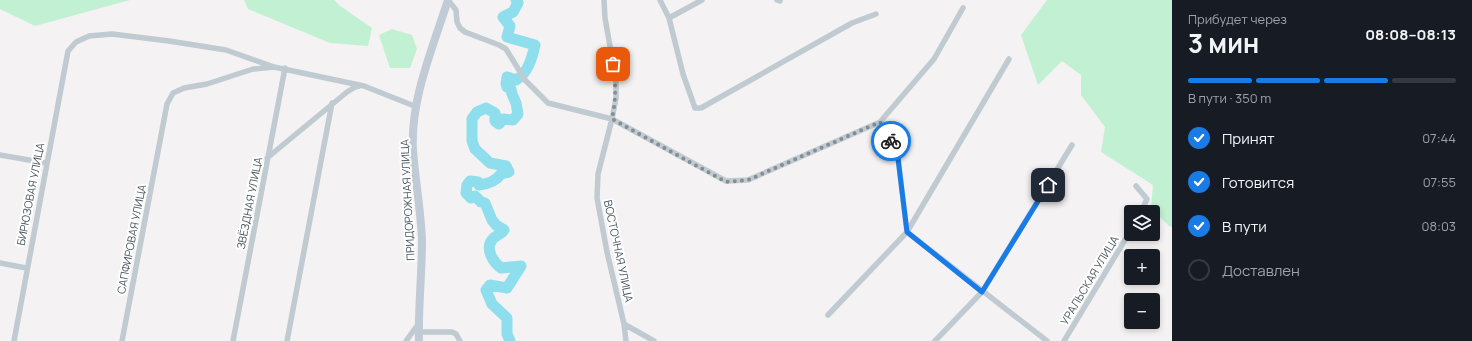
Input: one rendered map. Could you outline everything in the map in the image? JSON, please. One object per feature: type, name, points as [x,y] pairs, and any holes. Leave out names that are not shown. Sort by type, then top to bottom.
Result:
[{"type":"street","points":[[448,0],[456,10],[457,22],[460,28],[465,32],[500,45],[506,50],[525,80],[548,103],[612,119],[726,182],[748,180],[880,122],[934,59],[963,8]]},
{"type":"street","name":"ПРИДОРОЖНАЯ УЛИЦА","points":[[419,341],[422,258],[421,226],[413,149],[417,107],[424,74],[448,0]]},
{"type":"street","name":"ВОСТОЧНАЯ УЛИЦА","points":[[604,0],[605,18],[616,80],[616,98],[598,174],[597,198],[607,252],[624,324],[626,341]]},
{"type":"street","points":[[660,0],[669,18],[683,74],[695,108],[701,108],[852,23],[876,14]]},
{"type":"street","points":[[669,18],[702,0]]},
{"type":"street","name":"БИРЮЗОВАЯ УЛИЦА","points":[[14,341],[26,268],[68,51],[76,42],[89,36],[112,34],[169,41],[226,50],[274,67]]},
{"type":"street","points":[[828,314],[907,232],[1009,59]]},
{"type":"street","points":[[274,67],[285,68],[364,86],[417,107]]},
{"type":"street","name":"САПФИРОВАЯ УЛИЦА","points":[[122,341],[167,104],[173,93],[184,88],[207,84],[253,69],[274,67]]},
{"type":"street","name":"ЗВЁЗДНАЯ УЛИЦА","points":[[233,341],[285,68]]},
{"type":"street","points":[[267,158],[332,103],[355,86],[364,86]]},
{"type":"street","points":[[287,341],[332,103]]},
{"type":"street","points":[[880,122],[897,150],[907,232],[982,292],[1047,341]]},
{"type":"street","points":[[935,341],[982,292],[1072,145]]},
{"type":"street","points":[[0,155],[46,163]]},
{"type":"street","points":[[1136,186],[1147,198],[1144,205]]},
{"type":"street","name":"УРАЛЬСКАЯ УЛИЦА","points":[[1064,341],[1124,241]]},
{"type":"street","points":[[0,263],[26,268]]},
{"type":"street","points":[[406,341],[419,323]]},
{"type":"street","points":[[624,324],[654,341]]},
{"type":"street","points":[[419,332],[452,332],[456,334],[460,341]]},
{"type":"green space","points":[[0,0],[130,0],[35,26],[0,9]]},
{"type":"green space","points":[[244,0],[334,0],[372,28],[368,46],[330,43],[248,9]]},
{"type":"green space","points":[[1047,0],[1172,0],[1172,227],[1160,217],[1160,205],[1151,205],[1153,185],[1101,152],[1105,127],[1081,95],[1081,75],[1062,61],[1038,85],[1021,35]]},
{"type":"green space","points":[[392,29],[412,35],[417,49],[410,68],[390,68],[379,35]]},
{"type":"waterway","points":[[510,341],[507,334],[507,318],[492,304],[486,290],[490,285],[507,288],[521,266],[501,268],[495,262],[489,247],[493,238],[504,230],[496,225],[492,220],[485,203],[481,202],[475,196],[471,198],[466,193],[467,185],[470,181],[478,182],[479,185],[486,184],[492,182],[501,174],[509,172],[506,166],[490,163],[475,149],[472,141],[472,119],[477,112],[486,108],[495,113],[495,121],[499,124],[503,119],[513,120],[518,114],[511,89],[507,87],[506,84],[507,77],[516,80],[524,73],[531,60],[535,45],[507,37],[510,26],[503,17],[513,12],[518,3],[516,0]]},
{"type":"way so far","points":[[613,64],[616,80],[616,98],[612,119],[726,182],[748,180],[880,122],[891,141]]},
{"type":"route","points":[[891,141],[897,150],[907,232],[982,292],[1048,185]]}]
